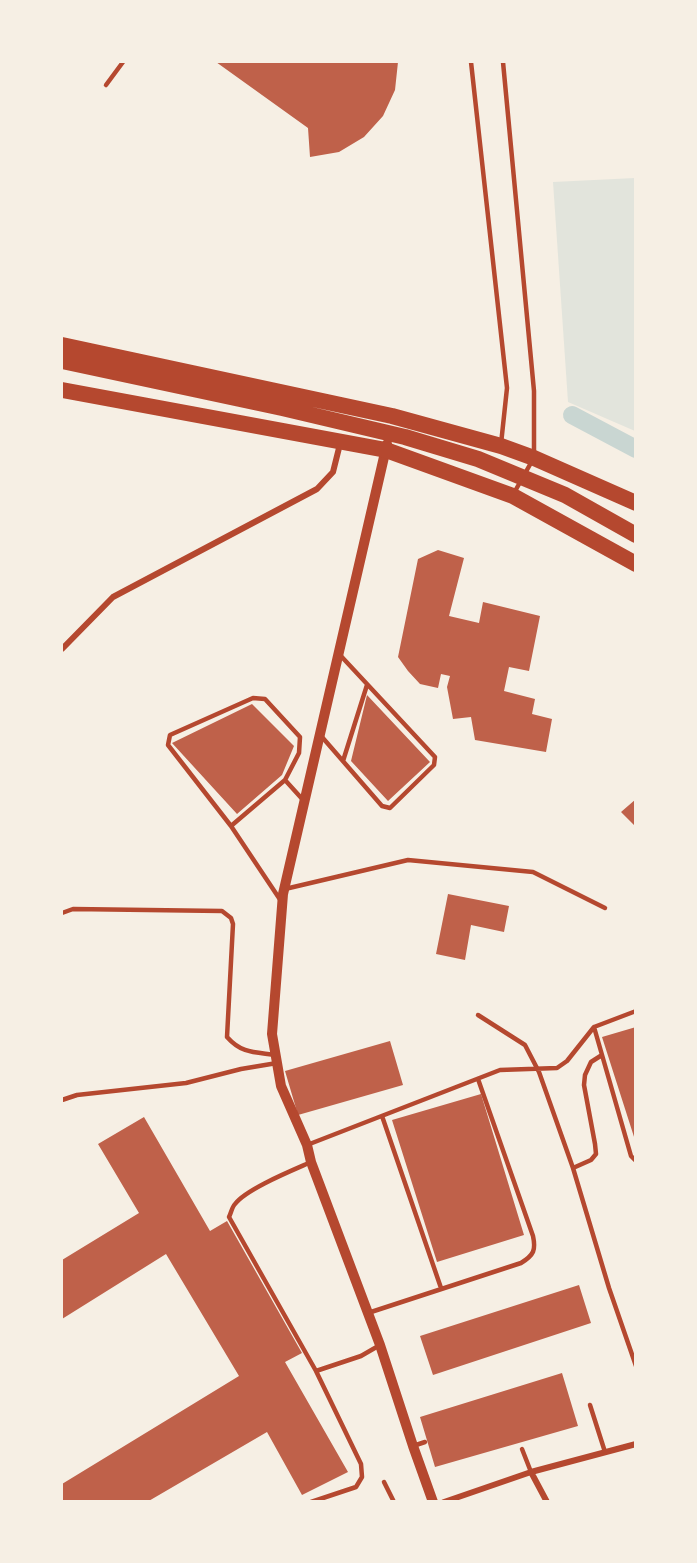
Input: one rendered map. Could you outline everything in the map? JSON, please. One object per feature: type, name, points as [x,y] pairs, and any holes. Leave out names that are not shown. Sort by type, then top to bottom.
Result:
[{"type":"highway","points":[[62,345],[392,416],[502,451],[534,458],[636,503]]},
{"type":"highway","points":[[62,362],[282,408],[416,440],[478,459],[566,495],[636,536]]},
{"type":"highway","points":[[62,390],[386,450],[511,491],[636,564]]},
{"type":"street","points":[[392,416],[284,889],[272,1034],[281,1086],[307,1145],[380,1346],[433,1502]]},
{"type":"street","points":[[62,649],[113,597],[317,489],[333,472],[341,441]]},
{"type":"street","points":[[444,1502],[531,1472],[636,1444]]},
{"type":"street","points":[[531,1472],[547,1502]]},
{"type":"lane","points":[[106,86],[123,62]]},
{"type":"lane","points":[[471,62],[507,388],[502,451]]},
{"type":"lane","points":[[503,62],[534,391],[534,458],[511,491]]},
{"type":"lane","points":[[506,466],[508,476]]},
{"type":"lane","points":[[319,735],[382,806],[390,808],[434,765],[435,757],[338,653]]},
{"type":"lane","points":[[343,761],[367,685]]},
{"type":"lane","points":[[231,826],[285,780],[299,753],[300,737],[265,699],[254,698],[170,735],[168,745],[231,826],[283,903]]},
{"type":"lane","points":[[285,780],[304,801]]},
{"type":"lane","points":[[284,889],[408,860],[534,872],[605,908]]},
{"type":"lane","points":[[62,913],[73,909],[222,911],[231,918],[233,924],[227,1037],[236,1047],[276,1059]]},
{"type":"lane","points":[[307,1145],[500,1070],[557,1068],[567,1061],[594,1027],[636,1011]]},
{"type":"lane","points":[[478,1015],[525,1045],[539,1072],[573,1168],[609,1288],[636,1366]]},
{"type":"lane","points":[[594,1027],[631,1156],[636,1161]]},
{"type":"lane","points":[[573,1168],[591,1160],[596,1154],[584,1085],[585,1075],[591,1062],[602,1055]]},
{"type":"lane","points":[[62,1100],[77,1095],[186,1083],[276,1059]]},
{"type":"lane","points":[[368,1313],[521,1263],[533,1253],[535,1245],[533,1236],[478,1079]]},
{"type":"lane","points":[[382,1116],[441,1288]]},
{"type":"lane","points":[[311,1161],[247,1194],[235,1204],[229,1217],[316,1371],[361,1464],[362,1477],[356,1487],[311,1502]]},
{"type":"lane","points":[[316,1371],[361,1356],[380,1346]]},
{"type":"lane","points":[[590,1405],[605,1452]]},
{"type":"lane","points":[[413,1446],[425,1442]]},
{"type":"lane","points":[[522,1449],[531,1472]]},
{"type":"lane","points":[[384,1482],[393,1502]]},
{"type":"shaded area","points":[[636,178],[635,431],[568,402],[553,182]]},
{"type":"building","points":[[216,62],[398,62],[395,90],[383,116],[364,137],[339,152],[310,157],[308,128]]},
{"type":"building","points":[[438,550],[464,558],[449,616],[479,623],[483,602],[540,616],[529,671],[509,667],[504,691],[535,699],[532,714],[552,719],[546,752],[475,740],[471,717],[453,719],[447,687],[450,676],[441,674],[438,688],[420,684],[398,657],[418,559]]},
{"type":"building","points":[[367,695],[430,762],[388,801],[351,761]]},
{"type":"building","points":[[252,704],[294,746],[282,775],[237,814],[172,743]]},
{"type":"building","points":[[636,799],[636,827],[621,812]]},
{"type":"building","points":[[448,894],[509,906],[504,932],[471,925],[465,960],[436,954]]},
{"type":"building","points":[[636,1027],[636,1140],[635,1140],[602,1037]]},
{"type":"building","points":[[390,1041],[403,1085],[298,1115],[285,1071]]},
{"type":"building","points":[[481,1094],[524,1235],[437,1262],[392,1120]]},
{"type":"building","points":[[144,1117],[210,1231],[227,1221],[302,1353],[285,1362],[348,1472],[302,1495],[267,1432],[147,1502],[62,1502],[62,1484],[239,1376],[166,1254],[62,1319],[62,1260],[139,1213],[98,1144]]},
{"type":"building","points":[[579,1285],[591,1323],[433,1375],[420,1336]]},
{"type":"building","points":[[562,1373],[578,1426],[435,1467],[420,1417]]},
{"type":"waterway","points":[[572,415],[636,449]]}]
